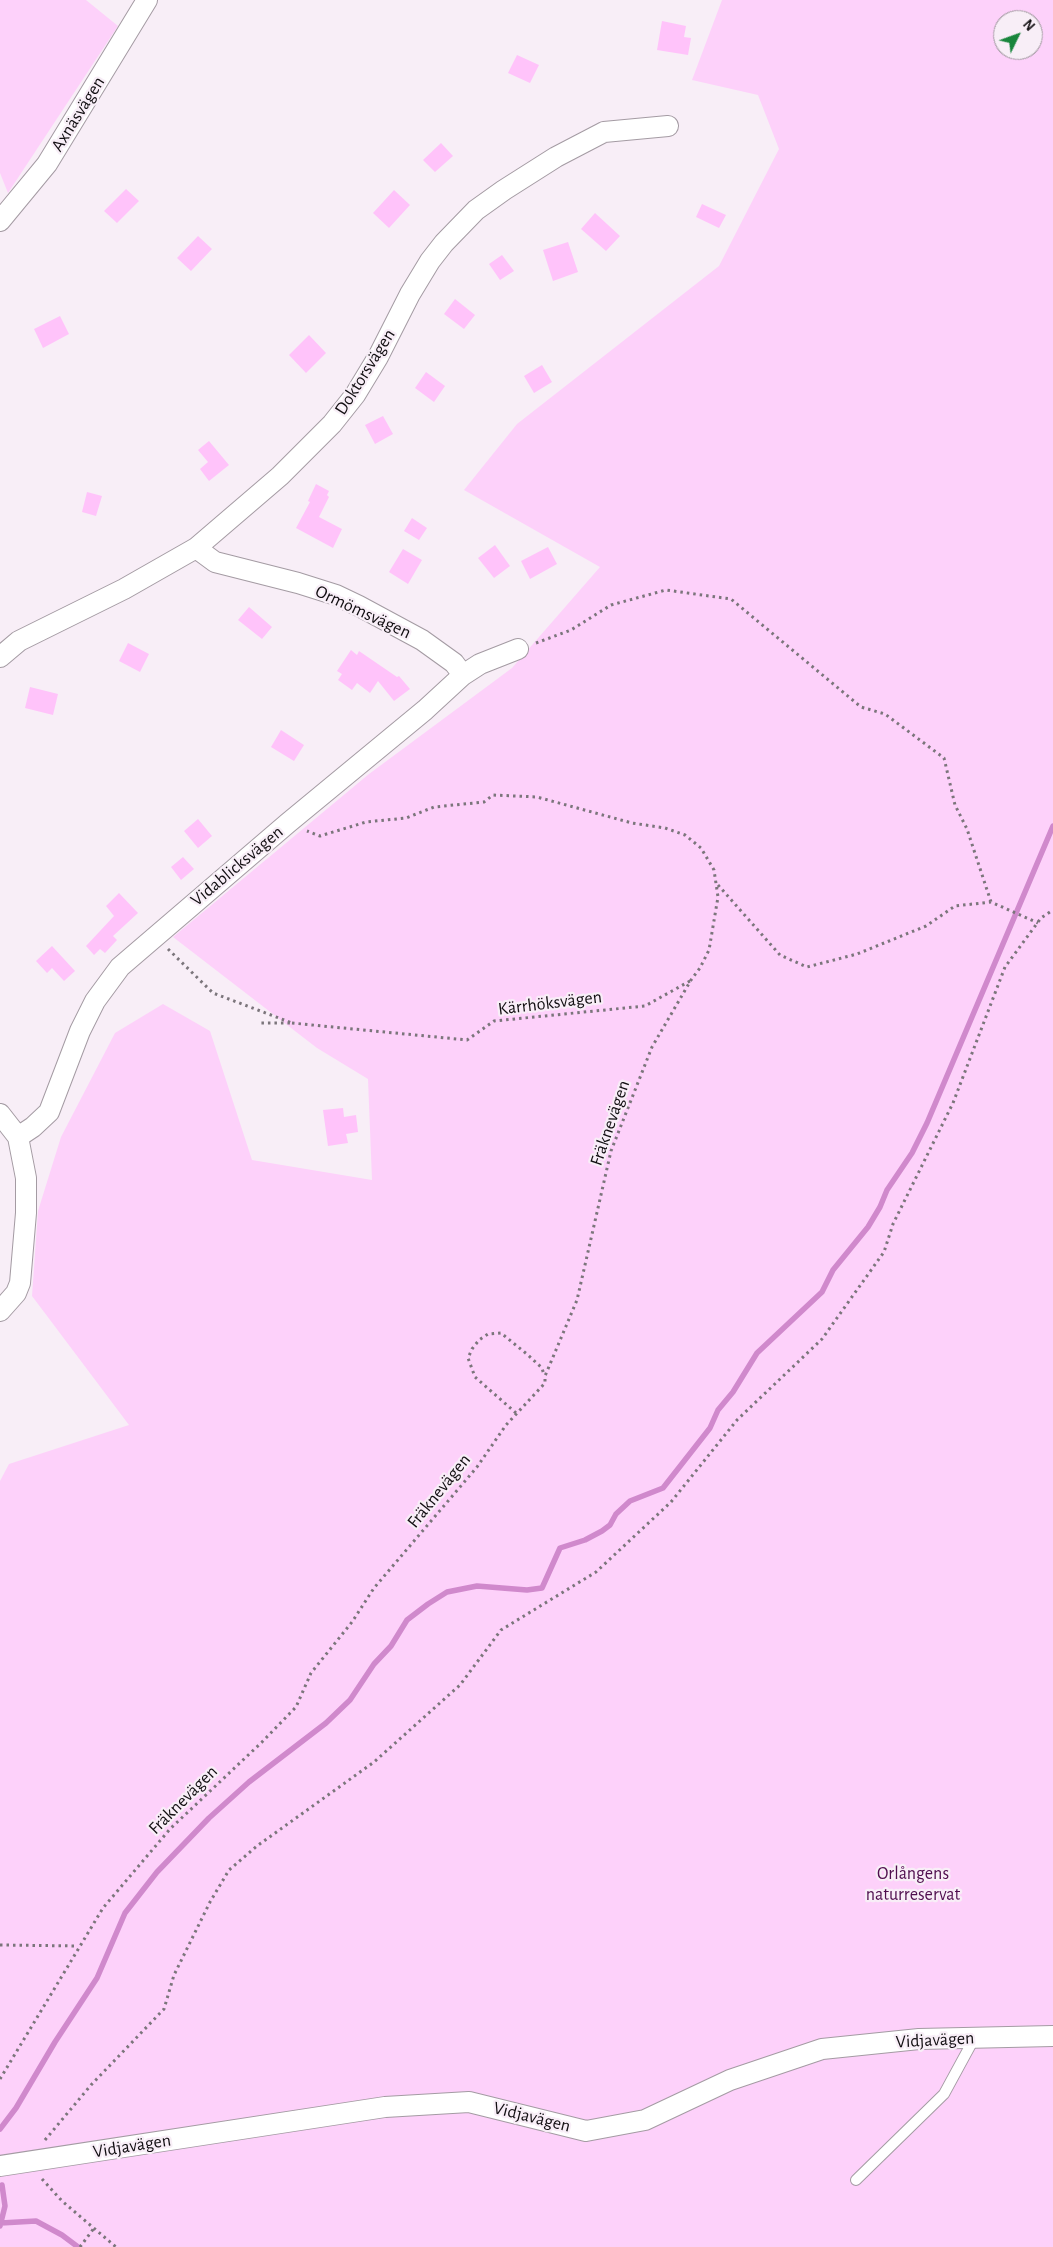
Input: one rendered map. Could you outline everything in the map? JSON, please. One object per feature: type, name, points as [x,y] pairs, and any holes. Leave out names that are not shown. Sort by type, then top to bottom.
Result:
[{"type":"street","name":"Axnäsvägen","points":[[0,221],[47,164],[147,0]]},
{"type":"street","name":"Doktorsvägen","points":[[0,657],[19,641],[124,589],[196,548],[280,476],[332,424],[355,395],[378,357],[410,294],[430,261],[444,243],[476,210],[556,157],[604,132],[668,126]]},
{"type":"street","name":"Ormömsvägen","points":[[196,548],[215,562],[298,583],[336,595],[422,640],[454,663],[464,675]]},
{"type":"street","name":"Vidablicksvägen","points":[[18,1136],[33,1127],[50,1112],[80,1031],[105,985],[120,967],[464,675],[480,664],[518,649]]},
{"type":"street","points":[[0,1114],[18,1136],[26,1178],[20,1283],[16,1293],[0,1311]]},
{"type":"street","name":"Vidjavägen","points":[[0,2166],[385,2107],[470,2102],[586,2131],[645,2120],[730,2080],[822,2049],[919,2039],[1053,2036]]},
{"type":"lane","points":[[856,2180],[944,2094],[975,2037]]},
{"type":"path","points":[[518,649],[571,630],[611,605],[666,590],[731,599],[861,707],[885,714],[944,758],[955,804],[968,829],[991,902]]},
{"type":"path","points":[[288,823],[320,836],[366,822],[406,818],[434,807],[484,802],[493,795],[537,797],[685,835],[701,848],[714,870],[717,885],[780,955],[807,967],[857,954],[926,926],[956,906],[991,902],[1038,922]]},
{"type":"path","name":"Fräknevägen","points":[[0,2079],[78,1946],[103,1908],[170,1829],[296,1707],[311,1673],[352,1622],[374,1588],[477,1467],[516,1414],[539,1392],[545,1383],[545,1376],[577,1300],[611,1151],[652,1047],[709,950],[717,912],[717,885]]},
{"type":"path","points":[[116,2247],[62,2201],[27,2162],[91,2085],[164,2009],[174,1976],[210,1902],[229,1870],[257,1846],[381,1756],[460,1685],[501,1630],[596,1572],[671,1502],[737,1420],[822,1339],[884,1252],[893,1224],[953,1103],[1005,967],[1038,922],[1053,910]]},
{"type":"path","name":"Kärrhöksvägen","points":[[154,937],[213,993],[292,1023]]},
{"type":"path","name":"Kärrhöksvägen","points":[[258,1023],[292,1023],[467,1040],[494,1021],[645,1006],[691,980]]},
{"type":"path","points":[[516,1414],[475,1377],[468,1358],[472,1349],[479,1340],[488,1334],[501,1333],[542,1368],[545,1376]]},
{"type":"path","points":[[0,1945],[78,1946]]},
{"type":"path","points":[[80,2247],[94,2228]]},
{"type":"green space","points":[[0,0],[86,0],[118,26],[8,193],[0,173]]},
{"type":"green space","name":"Orlångens naturreservat","points":[[722,0],[1053,0],[1053,2247],[0,2247],[0,1481],[9,1464],[129,1425],[32,1296],[38,1211],[61,1137],[115,1033],[163,1004],[210,1031],[252,1160],[372,1180],[368,1079],[317,1048],[173,937],[369,774],[512,668],[600,567],[464,490],[517,424],[719,266],[779,149],[758,95],[692,80]]},
{"type":"building","points":[[662,21],[686,26],[684,37],[691,38],[688,55],[657,50]]},
{"type":"building","points":[[517,55],[539,65],[530,83],[508,73]]},
{"type":"building","points":[[441,143],[453,156],[435,172],[423,160]]},
{"type":"building","points":[[126,189],[139,201],[117,223],[104,211]]},
{"type":"building","points":[[394,190],[410,205],[389,228],[373,213]]},
{"type":"building","points":[[702,204],[726,215],[719,228],[696,217]]},
{"type":"building","points":[[595,213],[620,236],[606,251],[581,229]]},
{"type":"building","points":[[198,236],[212,249],[191,271],[177,258]]},
{"type":"building","points":[[568,242],[578,272],[553,281],[543,250]]},
{"type":"building","points":[[502,255],[514,271],[500,280],[489,264]]},
{"type":"building","points":[[455,299],[475,315],[464,329],[444,314]]},
{"type":"building","points":[[60,316],[69,334],[43,348],[34,329]]},
{"type":"building","points":[[309,335],[326,353],[306,373],[289,355]]},
{"type":"building","points":[[542,365],[552,382],[534,393],[524,376]]},
{"type":"building","points":[[426,372],[445,386],[434,402],[415,388]]},
{"type":"building","points":[[383,416],[393,434],[375,444],[365,425]]},
{"type":"building","points":[[209,441],[229,465],[209,481],[200,469],[208,462],[198,450]]},
{"type":"building","points":[[316,484],[329,491],[327,495],[329,497],[319,517],[342,529],[333,548],[296,528],[310,502],[308,501]]},
{"type":"building","points":[[87,492],[102,496],[96,516],[82,512]]},
{"type":"building","points":[[412,518],[427,528],[419,540],[404,531]]},
{"type":"building","points":[[495,545],[510,566],[494,578],[478,558]]},
{"type":"building","points":[[548,547],[557,564],[530,579],[521,561]]},
{"type":"building","points":[[403,549],[422,560],[408,584],[389,572]]},
{"type":"building","points":[[249,607],[272,627],[262,639],[238,620]]},
{"type":"building","points":[[128,643],[149,654],[140,672],[119,661]]},
{"type":"building","points":[[351,650],[357,655],[359,651],[397,677],[399,676],[410,689],[394,701],[378,681],[370,693],[357,683],[352,690],[338,680],[342,674],[337,671]]},
{"type":"building","points":[[30,687],[58,694],[53,715],[25,708]]},
{"type":"building","points":[[281,730],[304,745],[294,761],[271,747]]},
{"type":"building","points":[[198,819],[212,836],[198,848],[184,831]]},
{"type":"building","points":[[183,857],[194,869],[181,880],[171,867]]},
{"type":"building","points":[[119,893],[138,913],[113,936],[117,940],[105,953],[100,949],[94,955],[86,946],[114,916],[106,906]]},
{"type":"building","points":[[52,946],[75,971],[64,981],[52,968],[47,973],[36,961]]},
{"type":"building","points":[[343,1108],[344,1117],[356,1115],[358,1132],[346,1134],[348,1143],[328,1146],[323,1110]]},
{"type":"waterway","points":[[0,2129],[16,2108],[55,2042],[97,1978],[125,1913],[157,1872],[209,1818],[249,1782],[326,1723],[350,1700],[374,1664],[391,1646],[407,1620],[428,1604],[447,1592],[477,1586],[527,1590],[542,1588],[560,1548],[585,1540],[602,1531],[610,1525],[616,1514],[630,1501],[663,1488],[710,1428],[718,1410],[733,1392],[757,1353],[822,1292],[833,1270],[868,1227],[880,1207],[887,1190],[912,1153],[927,1123],[1053,826]]},
{"type":"waterway","points":[[0,2226],[5,2206],[2,2185]]},
{"type":"waterway","points":[[1,2223],[36,2221],[62,2235],[78,2247]]}]
